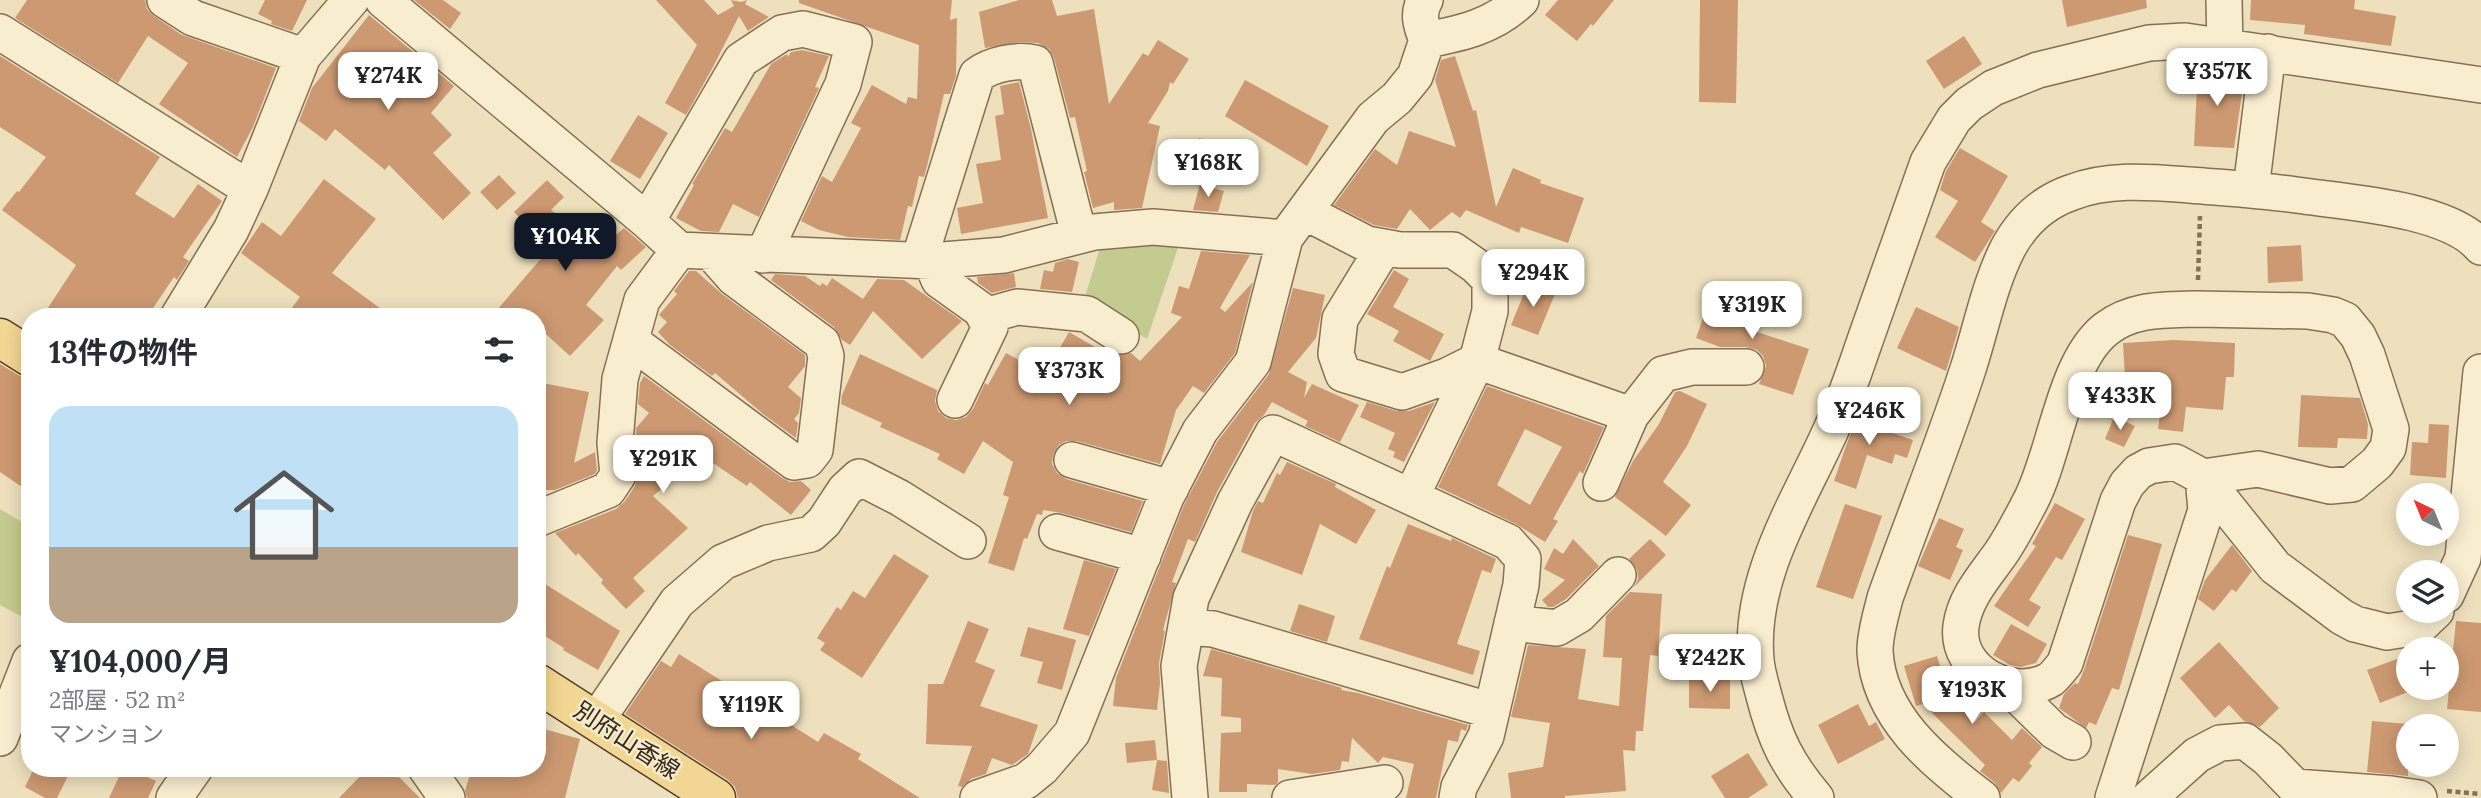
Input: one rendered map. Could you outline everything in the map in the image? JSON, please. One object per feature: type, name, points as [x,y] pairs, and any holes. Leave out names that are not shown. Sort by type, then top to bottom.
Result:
[{"type":"main road","points":[[0,338],[21,351]]},
{"type":"main road","name":"別府山香線","points":[[546,689],[716,798]]},
{"type":"street","points":[[165,0],[193,18],[303,56]]},
{"type":"street","points":[[183,308],[231,230],[303,56],[351,0]]},
{"type":"street","points":[[383,0],[647,221],[734,278],[822,343],[826,356],[815,450],[807,460],[794,463],[631,341]]},
{"type":"street","points":[[978,798],[1026,781],[1042,768],[1072,733],[1171,488],[1200,431],[1253,362],[1295,225],[1373,118],[1397,98],[1415,76],[1427,40],[1420,23],[1425,0]]},
{"type":"street","points":[[1427,40],[1488,25],[1521,0]]},
{"type":"street","points":[[2224,0],[2225,47]]},
{"type":"street","points":[[647,221],[741,60],[782,33],[803,29],[854,42],[843,84],[763,255]]},
{"type":"street","points":[[0,32],[250,189]]},
{"type":"street","points":[[1816,798],[1790,765],[1772,729],[1756,661],[1760,601],[1785,527],[1837,416],[1928,162],[1954,119],[1981,95],[2038,70],[2149,43],[2185,41],[2481,85]]},
{"type":"street","points":[[2251,189],[2268,52]]},
{"type":"street","points":[[925,261],[977,75],[987,67],[1025,61],[1035,63],[1079,235]]},
{"type":"street","points":[[1982,798],[1924,750],[1899,718],[1879,678],[1876,637],[1885,598],[1968,369],[1997,273],[2008,247],[2026,222],[2037,210],[2070,192],[2098,185],[2134,181],[2251,189],[2360,204],[2440,219],[2471,235],[2481,247]]},
{"type":"street","points":[[546,515],[608,490],[618,475],[615,443],[620,379],[642,300],[695,251],[925,261],[1004,255],[1094,232],[1153,227],[1295,225],[1400,250],[1453,250],[1490,280],[1490,311],[1477,360],[1410,497]]},
{"type":"street","points":[[1384,247],[1340,319],[1336,354],[1343,374],[1402,392],[1447,376],[1477,360],[1631,415]]},
{"type":"street","points":[[925,261],[939,280],[981,310],[990,327],[955,400]]},
{"type":"street","points":[[985,316],[1017,307],[1087,314],[1121,336]]},
{"type":"street","points":[[2203,477],[2259,469],[2330,486],[2352,484],[2377,463],[2388,448],[2390,429],[2367,355],[2358,336],[2345,320],[2308,311],[2197,309],[2140,312],[2106,329],[2082,355],[2032,499],[2003,550],[1971,593],[1961,627],[1963,649],[1972,666],[1984,675],[2007,685],[2028,687],[2052,679],[2065,663],[2118,501],[2127,484],[2138,472],[2149,466],[2175,462],[2203,477],[2275,567],[2342,617],[2355,624],[2387,632],[2419,627],[2423,623]]},
{"type":"street","points":[[1601,483],[1631,415],[1663,374],[1692,367],[1746,367]]},
{"type":"street","points":[[2459,567],[2463,558],[2481,372]]},
{"type":"street","points":[[1190,798],[1179,666],[1191,598],[1235,502],[1273,433],[1508,542],[1522,559],[1521,585],[1486,736],[1459,787],[1457,798]]},
{"type":"street","points":[[1072,460],[1171,488]]},
{"type":"street","points":[[596,721],[677,602],[723,562],[768,543],[811,534],[824,522],[845,490],[859,477],[900,498],[968,541]]},
{"type":"street","points":[[2113,798],[2206,510],[2203,477]]},
{"type":"street","points":[[1057,532],[1143,556]]},
{"type":"street","points":[[1512,623],[1558,628],[1579,615],[1618,575]]},
{"type":"street","points":[[1186,626],[1213,629],[1492,710]]},
{"type":"street","points":[[0,738],[21,684]]},
{"type":"street","points":[[2007,685],[2054,731],[2073,742]]},
{"type":"street","points":[[2150,798],[2197,755],[2220,743],[2245,741],[2268,759],[2290,793],[2432,795]]},
{"type":"street","points":[[174,798],[189,777]]},
{"type":"street","points":[[432,777],[447,798]]},
{"type":"street","points":[[1290,798],[1385,783]]},
{"type":"path","points":[[2197,309],[2201,186]]},
{"type":"path","points":[[2432,795],[2481,794]]},
{"type":"green space","points":[[1101,245],[1179,245],[1147,339],[1084,300]]},
{"type":"green space","points":[[0,509],[21,522],[21,616],[0,605]]},
{"type":"building","points":[[27,0],[145,0],[147,9],[154,16],[182,35],[276,68],[253,127],[237,157],[159,104],[188,63],[148,36],[118,83],[15,18]]},
{"type":"building","points":[[265,0],[307,0],[292,31],[271,24],[272,21],[258,14]]},
{"type":"building","points":[[414,0],[443,0],[461,13],[450,29]]},
{"type":"building","points":[[656,0],[704,0],[718,15],[734,6],[731,0],[747,0],[745,4],[769,17],[748,31],[739,16],[686,115],[665,103],[697,45]]},
{"type":"building","points":[[799,0],[952,0],[950,20],[957,18],[956,76],[950,94],[944,94],[924,177],[919,176],[912,207],[908,206],[900,240],[848,237],[819,230],[801,221],[822,176],[832,182],[861,128],[851,123],[872,85],[906,104],[908,97],[917,99],[919,45],[799,3]]},
{"type":"building","points":[[1019,0],[1052,0],[1057,16],[1094,9],[1109,104],[1143,53],[1148,56],[1158,40],[1189,59],[1173,84],[1170,82],[1168,91],[1148,123],[1160,126],[1142,208],[1114,210],[1114,202],[1093,208],[1075,117],[1070,118],[1054,58],[1049,49],[1038,43],[1021,42],[985,48],[979,12]]},
{"type":"building","points":[[1558,0],[1614,0],[1577,41],[1545,15]]},
{"type":"building","points":[[1700,0],[1738,0],[1736,103],[1699,102]]},
{"type":"building","points":[[2062,0],[2146,0],[2147,8],[2067,27]]},
{"type":"building","points":[[2251,0],[2355,0],[2354,9],[2396,16],[2391,46],[2304,34],[2305,25],[2250,20]]},
{"type":"building","points":[[369,15],[454,86],[431,113],[452,135],[433,153],[471,193],[443,220],[389,165],[385,170],[335,129],[326,141],[299,121],[312,88]]},
{"type":"building","points":[[1964,36],[1982,64],[1944,89],[1926,61]]},
{"type":"building","points":[[802,50],[829,56],[815,87],[819,88],[759,217],[733,204],[719,232],[701,231],[676,218],[694,185],[692,184],[725,128],[732,132],[771,64],[787,54],[788,57],[791,52]]},
{"type":"building","points":[[0,56],[160,157],[135,194],[174,218],[198,184],[222,201],[183,257],[189,261],[177,280],[174,277],[153,308],[48,308],[76,265],[2,210],[46,157],[0,127]]},
{"type":"building","points":[[1455,56],[1473,111],[1476,110],[1496,207],[1513,168],[1541,180],[1540,183],[1584,198],[1568,243],[1521,227],[1519,233],[1466,210],[1460,218],[1452,212],[1430,230],[1410,209],[1397,229],[1374,225],[1334,205],[1375,149],[1397,165],[1409,131],[1456,147],[1435,80],[1441,60]]},
{"type":"building","points":[[2198,68],[2235,70],[2235,87],[2243,87],[2234,148],[2194,146]]},
{"type":"building","points":[[1245,80],[1329,126],[1307,166],[1225,116]]},
{"type":"building","points":[[1019,82],[1048,218],[961,234],[957,208],[983,203],[976,164],[1001,160],[995,116],[1004,114],[1000,86]]},
{"type":"building","points":[[638,115],[668,133],[640,179],[610,161]]},
{"type":"building","points":[[1199,138],[1217,144],[1210,164],[1192,157]]},
{"type":"building","points":[[1960,148],[2008,176],[1981,222],[1995,231],[1975,262],[1935,237],[1958,201],[1940,190],[1946,171]]},
{"type":"building","points":[[499,175],[516,193],[497,210],[480,192]]},
{"type":"building","points":[[324,179],[376,219],[332,273],[380,308],[292,308],[300,297],[241,253],[262,222],[281,236]]},
{"type":"building","points":[[547,180],[564,197],[551,210],[600,249],[624,228],[646,247],[621,270],[617,266],[586,305],[604,320],[570,356],[546,334],[546,308],[499,308],[550,248],[514,212]]},
{"type":"building","points":[[1200,184],[1224,191],[1218,212],[1193,210]]},
{"type":"building","points":[[2301,245],[2303,281],[2268,283],[2267,247]]},
{"type":"building","points":[[1201,251],[1250,255],[1220,308],[1225,312],[1253,282],[1235,353],[1204,393],[1193,386],[1176,410],[1160,464],[1077,441],[1066,441],[1059,445],[1053,455],[1052,464],[1057,473],[1066,479],[1143,501],[1131,532],[1043,510],[1042,515],[1037,514],[1027,539],[1024,538],[1014,571],[988,563],[1009,497],[1003,495],[1013,462],[983,441],[964,474],[937,459],[940,454],[880,427],[882,423],[841,404],[842,395],[860,354],[937,390],[935,401],[938,411],[946,418],[956,420],[966,417],[973,409],[985,383],[988,385],[1006,353],[1045,374],[1069,332],[1114,358],[1131,353],[1140,361],[1182,317],[1171,313],[1179,286],[1189,289]]},
{"type":"building","points":[[1068,259],[1079,262],[1072,292],[1040,289],[1044,270],[1053,272],[1055,263]]},
{"type":"building","points":[[1394,270],[1409,279],[1393,307],[1444,334],[1430,361],[1393,341],[1399,331],[1367,314]]},
{"type":"building","points":[[689,271],[696,271],[722,294],[805,355],[805,366],[788,387],[801,398],[799,413],[794,419],[798,423],[796,438],[715,373],[712,376],[670,345],[658,332],[667,322],[659,315],[677,294],[674,291]]},
{"type":"building","points":[[1014,273],[1016,287],[992,293],[978,283],[977,277]]},
{"type":"building","points":[[775,274],[805,276],[820,286],[822,283],[827,286],[832,278],[863,299],[877,279],[904,280],[962,321],[922,359],[873,311],[850,345],[842,340],[834,327],[771,280]]},
{"type":"building","points":[[1528,284],[1555,294],[1538,335],[1511,325]]},
{"type":"building","points":[[1293,288],[1325,295],[1316,338],[1288,372],[1307,382],[1304,398],[1312,384],[1359,405],[1340,442],[1305,426],[1308,421],[1272,402],[1255,423],[1217,492],[1195,542],[1188,539],[1172,582],[1176,583],[1163,630],[1157,710],[1113,706],[1116,678],[1184,505],[1217,442],[1269,374]]},
{"type":"building","points":[[1713,290],[1753,304],[1745,328],[1809,349],[1793,395],[1759,384],[1766,366],[1763,356],[1757,350],[1746,347],[1720,347],[1696,338]]},
{"type":"building","points":[[1916,307],[1959,327],[1946,371],[1897,348]]},
{"type":"building","points":[[2174,340],[2235,343],[2234,377],[2226,377],[2223,410],[2186,407],[2183,432],[2158,429],[2165,375],[2125,378],[2123,343]]},
{"type":"building","points":[[0,364],[21,376],[21,486],[0,472]]},
{"type":"building","points":[[644,376],[782,478],[790,482],[801,481],[811,490],[791,515],[750,482],[747,486],[683,438],[651,475],[663,488],[653,496],[688,528],[633,578],[645,591],[626,609],[578,553],[576,556],[555,533],[616,509],[635,486],[638,473],[636,428],[649,413],[638,404],[640,383]]},
{"type":"building","points":[[546,384],[589,392],[574,463],[595,452],[597,470],[595,474],[555,490],[546,490]]},
{"type":"building","points":[[1487,386],[1604,427],[1583,474],[1580,471],[1553,519],[1558,521],[1545,542],[1516,524],[1438,487]],"holes":[[[1525,429],[1562,447],[1530,505],[1497,485]]]},
{"type":"building","points":[[1680,391],[1707,404],[1687,446],[1663,482],[1691,505],[1666,536],[1615,497],[1633,461],[1659,424],[1675,392]]},
{"type":"building","points":[[2301,395],[2360,398],[2368,424],[2367,439],[2338,438],[2337,448],[2298,447]]},
{"type":"building","points":[[1367,402],[1397,411],[1409,411],[1435,402],[1404,462],[1393,457],[1395,452],[1388,449],[1395,433],[1360,417]]},
{"type":"building","points":[[1863,406],[1882,412],[1877,428],[1913,440],[1907,458],[1895,454],[1892,464],[1867,455],[1856,489],[1834,481]]},
{"type":"building","points":[[2114,417],[2135,426],[2124,447],[2105,439]]},
{"type":"building","points":[[2429,424],[2449,425],[2446,478],[2410,475],[2412,442],[2428,443]]},
{"type":"building","points":[[1287,462],[1336,484],[1335,487],[1376,510],[1356,544],[1320,524],[1302,575],[1241,552],[1258,501],[1263,503],[1277,473],[1280,475]]},
{"type":"building","points":[[2055,503],[2085,519],[2062,560],[2056,557],[2029,600],[2041,607],[2028,627],[1994,606],[2036,546],[2032,544]]},
{"type":"building","points":[[1845,504],[1882,516],[1853,599],[1816,587]]},
{"type":"building","points":[[1939,518],[1964,529],[1956,547],[1963,550],[1950,580],[1918,566]]},
{"type":"building","points":[[1408,524],[1451,541],[1452,538],[1496,559],[1491,573],[1482,570],[1457,644],[1480,651],[1473,675],[1359,639],[1387,566],[1390,568]]},
{"type":"building","points":[[2128,535],[2162,544],[2119,690],[2112,688],[2096,725],[2089,722],[2086,728],[2059,708],[2064,694],[2075,683],[2078,684],[2084,670]]},
{"type":"building","points":[[1573,539],[1599,566],[1566,599],[1548,607],[1542,600],[1565,580],[1544,569],[1554,548],[1563,554]]},
{"type":"building","points":[[1650,539],[1666,555],[1634,587],[1638,579],[1637,570],[1629,559]]},
{"type":"building","points":[[2232,545],[2252,571],[2236,592],[2232,589],[2214,611],[2198,599],[2205,580]]},
{"type":"building","points":[[894,554],[929,576],[862,678],[820,650],[825,643],[817,638],[837,607],[841,610],[853,591],[865,598]]},
{"type":"building","points":[[1084,560],[1116,569],[1089,636],[1063,629]]},
{"type":"building","points":[[546,585],[620,631],[598,670],[563,650],[564,648],[546,637]]},
{"type":"building","points":[[1630,592],[1662,594],[1658,656],[1650,655],[1643,731],[1636,731],[1635,751],[1623,750],[1626,791],[1565,798],[1511,798],[1508,773],[1543,767],[1550,723],[1511,717],[1528,645],[1586,649],[1578,699],[1619,706],[1622,658],[1603,657],[1606,616]]},
{"type":"building","points":[[1299,604],[1335,616],[1327,642],[1290,631]]},
{"type":"building","points":[[968,621],[989,629],[975,662],[995,670],[980,706],[1038,725],[1028,754],[1012,765],[992,758],[986,774],[971,779],[962,787],[958,786],[972,746],[926,744],[928,684],[943,684]]},
{"type":"building","points":[[2459,621],[2481,623],[2481,712],[2447,709],[2448,700],[2459,700],[2459,637],[2454,637],[2456,623]]},
{"type":"building","points":[[2011,624],[2047,644],[2036,663],[2021,667],[2010,665],[1993,655]]},
{"type":"building","points":[[1028,627],[1076,640],[1062,690],[1037,683],[1043,662],[1020,656]]},
{"type":"building","points":[[2219,642],[2279,708],[2260,727],[2244,721],[2229,705],[2215,718],[2180,678]]},
{"type":"building","points":[[1211,649],[1342,688],[1341,690],[1468,725],[1466,731],[1461,729],[1458,742],[1448,740],[1436,798],[1406,798],[1414,764],[1383,757],[1378,763],[1352,738],[1349,762],[1342,761],[1340,770],[1312,774],[1278,769],[1278,782],[1275,785],[1247,784],[1247,792],[1219,792],[1221,733],[1241,732],[1241,718],[1221,716],[1222,678],[1203,676]]},
{"type":"building","points":[[679,654],[818,742],[824,733],[861,754],[858,759],[920,798],[738,798],[735,787],[728,780],[625,714],[661,661],[671,667]]},
{"type":"building","points":[[1937,656],[1945,682],[1950,681],[1956,702],[1975,722],[1984,712],[2012,740],[2022,728],[2042,747],[2019,782],[2013,778],[2001,793],[1995,783],[1980,771],[1985,765],[1923,704],[1916,706],[1904,666]]},
{"type":"building","points":[[2396,659],[2396,697],[2380,703],[2367,670]]},
{"type":"building","points":[[1689,679],[1730,679],[1730,709],[1689,708]]},
{"type":"building","points":[[1858,704],[1869,726],[1876,722],[1885,739],[1838,764],[1818,725]]},
{"type":"building","points":[[2372,721],[2396,723],[2396,775],[2367,772]]},
{"type":"building","points":[[546,730],[580,739],[565,798],[467,798],[465,791],[469,777],[546,777]]},
{"type":"building","points":[[1155,740],[1157,760],[1127,763],[1125,743]]},
{"type":"building","points":[[1748,753],[1768,785],[1748,798],[1725,798],[1711,776]]},
{"type":"building","points":[[1157,760],[1167,761],[1169,793],[1152,790]]},
{"type":"building","points":[[30,777],[68,777],[57,798],[45,798],[25,787]]},
{"type":"building","points":[[119,777],[147,777],[156,781],[148,798],[109,798]]},
{"type":"building","points":[[359,777],[399,777],[420,798],[339,798]]}]
